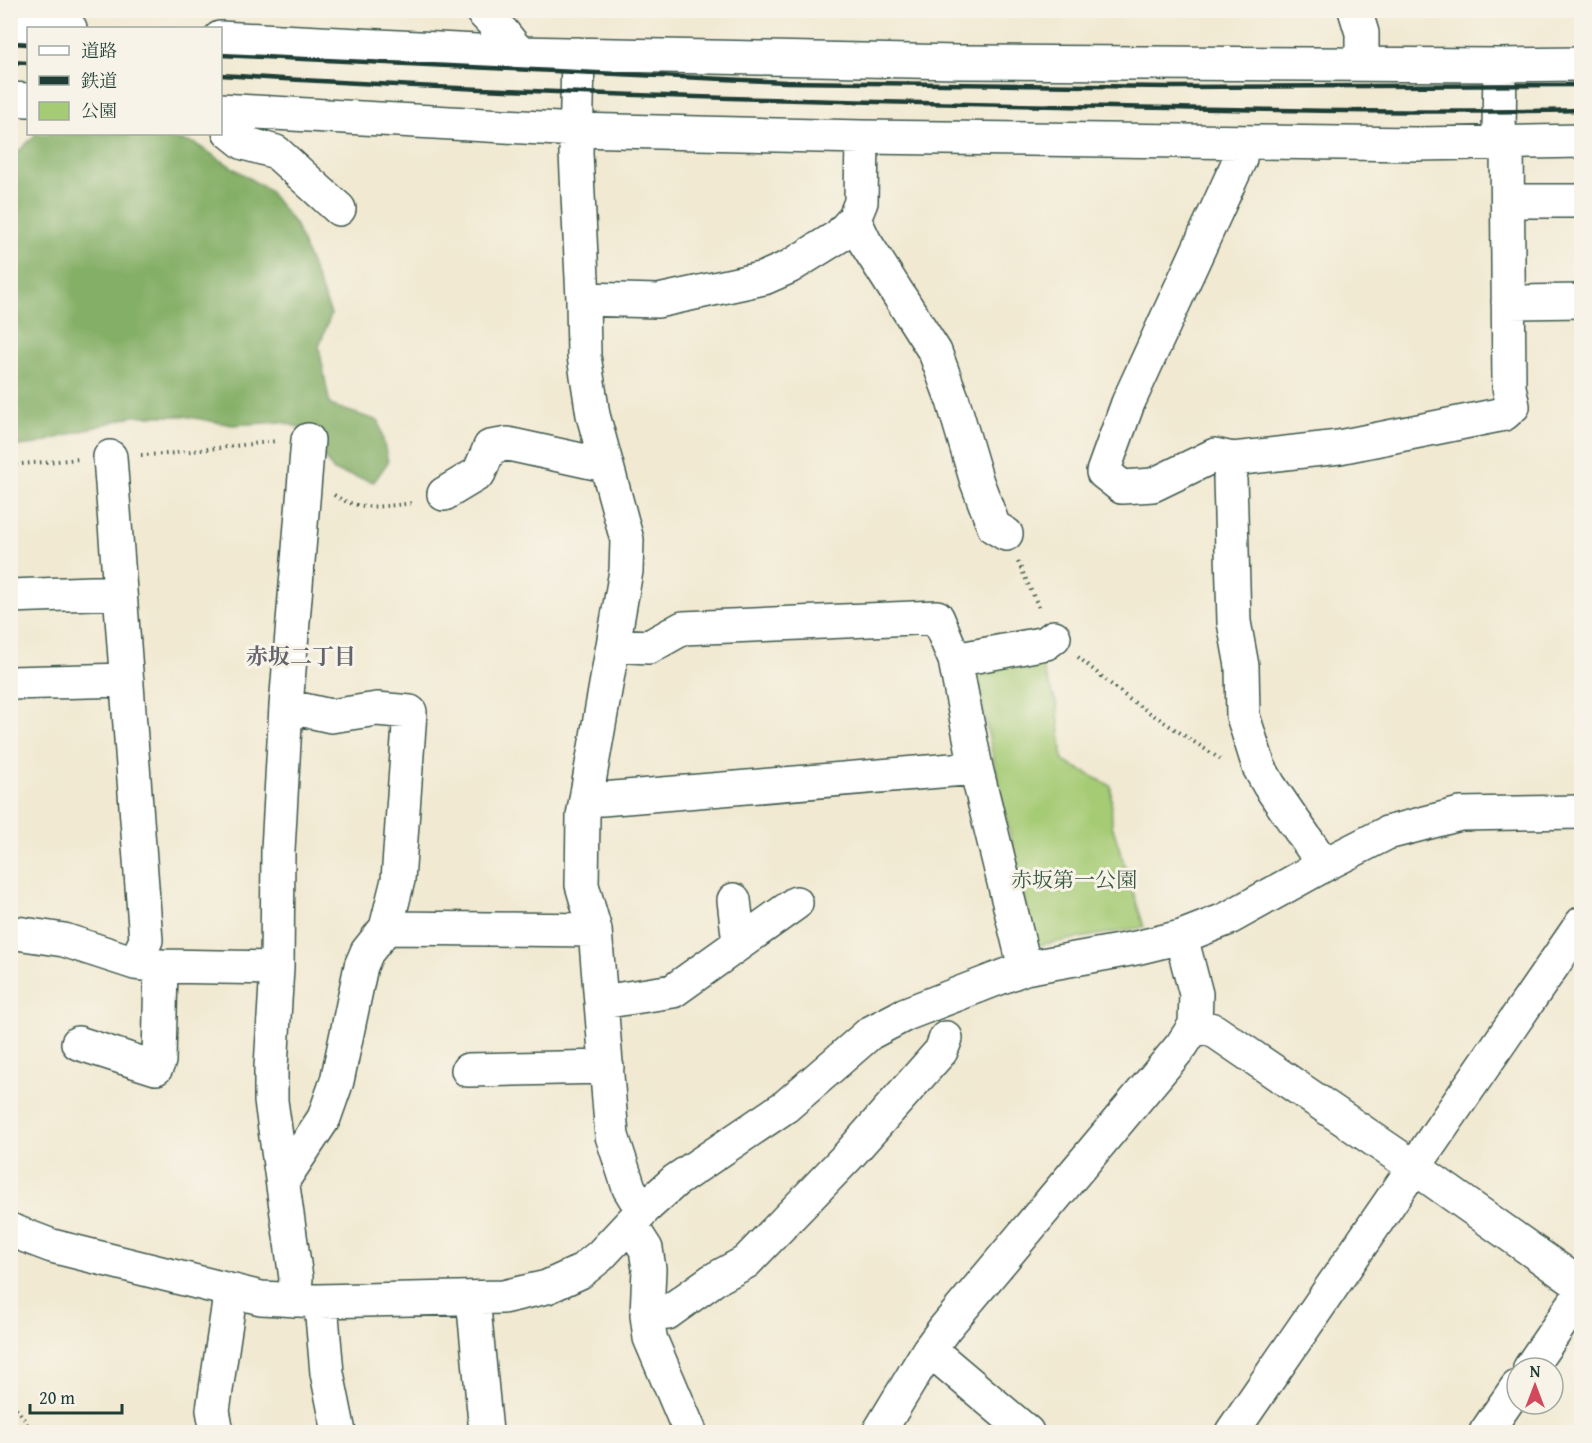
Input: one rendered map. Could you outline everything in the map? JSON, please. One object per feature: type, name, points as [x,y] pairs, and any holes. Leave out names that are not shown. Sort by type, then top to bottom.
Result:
[{"type":"street","points":[[482,10],[519,53]]},
{"type":"street","points":[[1355,10],[1362,33],[1362,64]]},
{"type":"street","points":[[10,24],[55,27]]},
{"type":"street","points":[[222,38],[519,53],[946,62],[1500,66],[1581,64]]},
{"type":"street","points":[[578,54],[576,130],[584,356],[593,415],[627,540],[626,571],[583,816],[582,885],[595,930],[612,1136],[634,1198],[646,1249],[649,1269],[647,1316],[650,1338],[690,1432]]},
{"type":"street","points":[[1241,142],[1240,159],[1128,403],[1102,472],[1122,487],[1153,485],[1215,455],[1233,459],[1339,447],[1504,414],[1513,406],[1509,387],[1507,142],[1499,131],[1500,66]]},
{"type":"street","points":[[10,99],[27,100]]},
{"type":"street","points":[[339,209],[276,152],[244,143],[230,131],[224,111],[576,130],[862,137],[1418,144],[1581,141]]},
{"type":"street","points":[[583,299],[658,301],[764,278],[789,267],[839,236],[854,219],[861,202],[862,137]]},
{"type":"street","points":[[1508,201],[1581,201]]},
{"type":"street","points":[[854,219],[865,242],[935,352],[994,527],[1005,534]]},
{"type":"street","points":[[1508,302],[1581,301]]},
{"type":"street","points":[[308,440],[286,706],[278,850],[277,968],[271,1101],[296,1278],[306,1301],[322,1316],[327,1372],[339,1432]]},
{"type":"street","points":[[444,494],[479,473],[490,447],[508,444],[595,463],[605,463]]},
{"type":"street","points":[[78,1043],[156,1068],[159,1060],[148,965],[110,457]]},
{"type":"street","points":[[1233,459],[1230,478],[1234,622],[1242,666],[1243,716],[1260,767],[1269,785],[1324,865]]},
{"type":"street","points":[[10,596],[120,592]]},
{"type":"street","points":[[613,645],[649,646],[683,628],[937,617],[955,660],[976,768],[1025,968]]},
{"type":"street","points":[[955,660],[1046,643],[1054,637]]},
{"type":"street","points":[[10,683],[127,680]]},
{"type":"street","points":[[283,1180],[324,1118],[337,1081],[361,966],[367,952],[386,928],[398,880],[410,712],[377,709],[332,716],[286,706]]},
{"type":"street","points":[[586,798],[637,796],[976,768]]},
{"type":"street","points":[[10,1230],[52,1246],[261,1298],[306,1301],[503,1297],[547,1287],[580,1272],[600,1256],[675,1181],[786,1106],[870,1033],[906,1014],[1025,968],[1136,948],[1181,937],[1227,919],[1387,833],[1460,814],[1581,812]]},
{"type":"street","points":[[734,900],[740,943]]},
{"type":"street","points":[[602,1002],[673,991],[796,903]]},
{"type":"street","points":[[1232,1432],[1581,923]]},
{"type":"street","points":[[386,928],[595,930]]},
{"type":"street","points":[[10,932],[64,940],[148,965],[277,968]]},
{"type":"street","points":[[879,1432],[928,1351],[945,1328],[1182,1045],[1195,1025],[1196,994],[1181,937]]},
{"type":"street","points":[[1195,1025],[1213,1030],[1414,1167],[1581,1286]]},
{"type":"street","points":[[647,1316],[667,1313],[713,1280],[746,1262],[849,1155],[941,1052],[946,1038]]},
{"type":"street","points":[[468,1070],[607,1067]]},
{"type":"street","points":[[217,1432],[213,1410],[228,1309],[234,1291]]},
{"type":"street","points":[[1538,1356],[1581,1292]]},
{"type":"street","points":[[473,1298],[486,1432]]},
{"type":"street","points":[[928,1351],[942,1360],[1027,1432]]},
{"type":"street","points":[[1486,1432],[1505,1404]]},
{"type":"path","points":[[10,465],[166,454],[291,439],[308,440]]},
{"type":"path","points":[[304,480],[323,487],[346,503],[374,507],[430,501],[444,494]]},
{"type":"path","points":[[1005,534],[1054,637],[1129,699],[1248,778],[1269,785]]},
{"type":"path","points":[[10,1398],[32,1432]]},
{"type":"green space","points":[[35,135],[149,135],[194,143],[268,190],[295,224],[331,314],[319,347],[330,405],[379,421],[388,462],[374,482],[334,471],[304,429],[282,422],[232,425],[184,416],[133,416],[37,444],[11,447],[10,160]]},
{"type":"green space","name":"赤坂第一公園","points":[[1035,649],[1057,705],[1063,761],[1111,786],[1112,825],[1144,927],[1034,946],[973,664]]},
{"type":"railway","points":[[10,43],[27,44]]},
{"type":"railway","points":[[222,55],[786,82],[1171,87],[1582,85]]},
{"type":"railway","points":[[10,62],[27,63]]},
{"type":"railway","points":[[222,75],[536,91],[851,102],[1322,111],[1582,110]]},
{"type":"district","name":"赤坂二丁目","points":[[301,656]]}]
